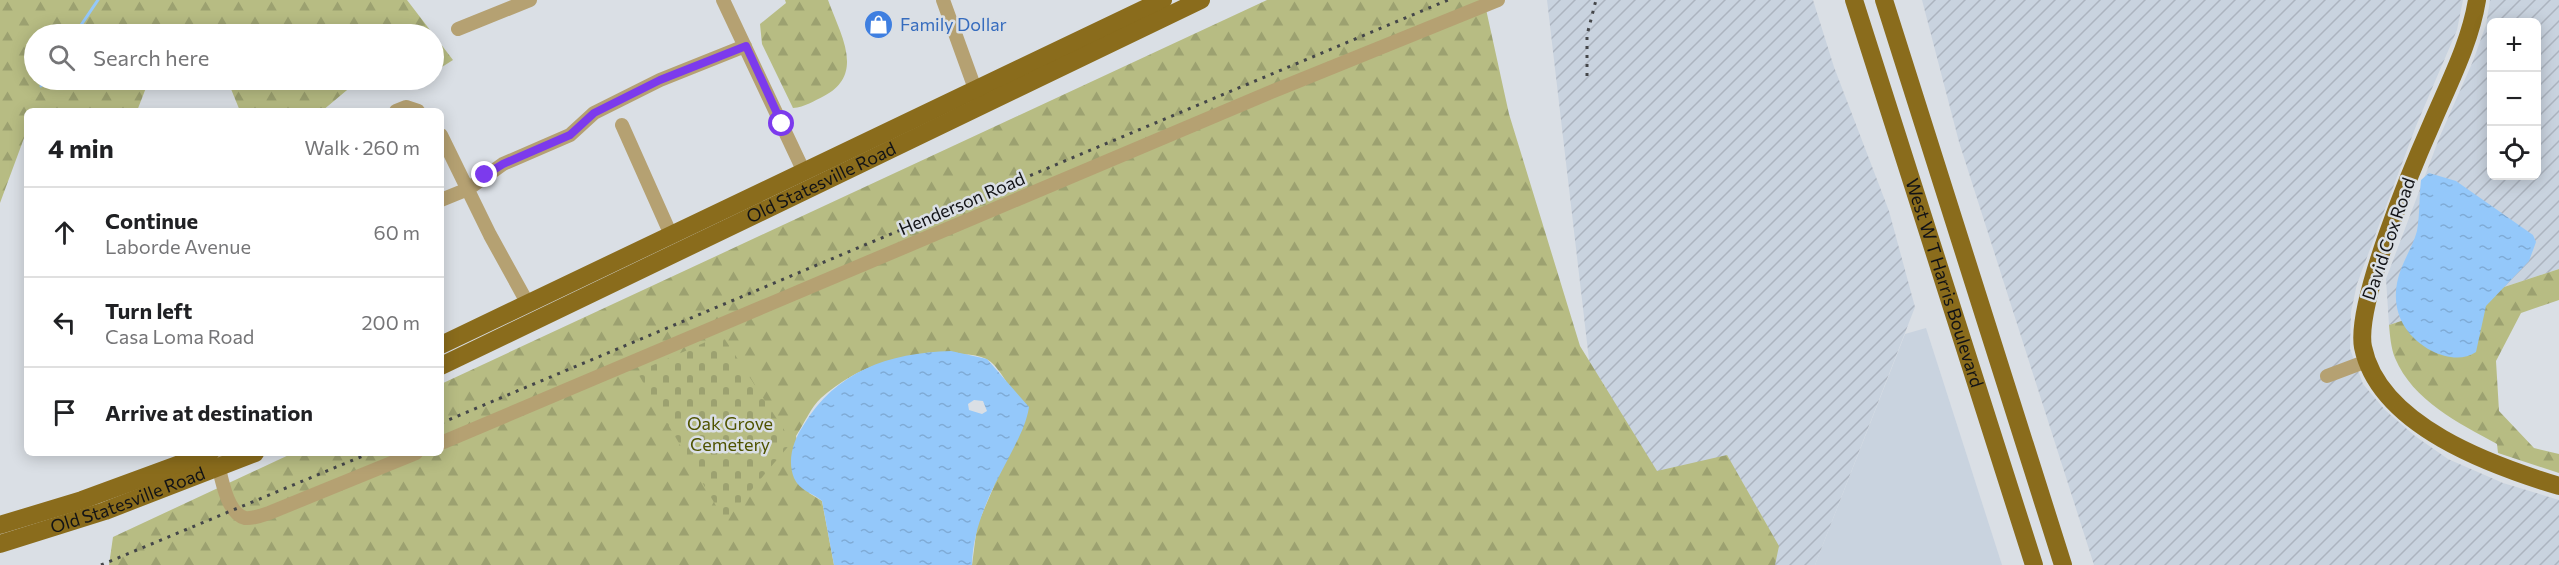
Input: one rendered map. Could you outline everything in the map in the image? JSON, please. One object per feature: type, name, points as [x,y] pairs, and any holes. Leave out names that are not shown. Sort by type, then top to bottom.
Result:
[{"type":"main road","name":"Old Statesville Road","points":[[444,365],[978,99],[1163,0]]},
{"type":"main road","name":"Old Statesville Road","points":[[444,344],[804,172],[978,99],[1201,0]]},
{"type":"main road","name":"West W T Harris Boulevard","points":[[1854,0],[2034,565]]},
{"type":"main road","name":"West W T Harris Boulevard","points":[[1884,0],[2063,565]]},
{"type":"main road","name":"David Cox Road","points":[[2477,0],[2462,52],[2428,130],[2372,282],[2362,333],[2367,361],[2379,383],[2393,398],[2441,438],[2479,459],[2559,486]]},
{"type":"main road","name":"Old Statesville Road","points":[[0,525],[215,458],[231,456]]},
{"type":"main road","name":"Old Statesville Road","points":[[0,544],[105,510],[215,458]]},
{"type":"street","points":[[458,29],[530,0]]},
{"type":"street","points":[[723,0],[804,172]]},
{"type":"street","points":[[943,0],[978,99]]},
{"type":"street","name":"Henderson Road","points":[[444,441],[1261,96],[1498,0]]},
{"type":"street","points":[[444,199],[468,189],[503,164],[570,135],[603,109],[660,80],[746,46]]},
{"type":"street","points":[[622,125],[671,235]]},
{"type":"street","points":[[444,141],[528,304]]},
{"type":"street","points":[[2327,376],[2367,361]]},
{"type":"street","points":[[215,458],[235,510],[244,518],[253,518],[408,456]]},
{"type":"shaded area","points":[[1547,0],[1813,0],[1834,67],[1889,211],[1915,307],[1815,565],[1613,565]]},
{"type":"shaded area","points":[[1922,0],[2463,0],[2457,30],[2416,126],[2357,284],[2351,312],[2350,349],[2363,384],[2385,410],[2415,436],[2448,459],[2503,483],[2559,500],[2559,565],[2094,565],[1959,142]]},
{"type":"shaded area","points":[[2490,0],[2559,0],[2559,269],[2389,325],[2386,279],[2440,136],[2473,61],[2487,19],[2487,180],[2541,180],[2541,18],[2487,18]]},
{"type":"shaded area","points":[[1926,328],[2002,565],[1815,565],[1905,334]]},
{"type":"green space","points":[[0,0],[407,0],[425,24],[24,24],[24,90],[145,90],[138,108],[24,108],[24,138],[0,203]]},
{"type":"green space","points":[[785,0],[828,0],[843,40],[847,65],[844,76],[837,87],[813,102],[793,108],[762,44],[760,24],[786,3]]},
{"type":"green space","points":[[1267,0],[1484,0],[1509,114],[1580,346],[1657,471],[1727,455],[1779,546],[1775,565],[972,565],[977,526],[994,486],[1006,381],[988,360],[957,354],[905,358],[862,371],[821,398],[796,436],[809,493],[822,501],[834,565],[109,565],[113,537],[287,456],[444,456],[444,383]]},
{"type":"green space","points":[[444,48],[453,60],[444,66]]},
{"type":"green space","points":[[231,90],[347,90],[326,108],[239,108]]},
{"type":"green space","points":[[2559,269],[2559,300],[2521,313],[2496,361],[2499,411],[2534,448],[2559,454],[2559,473],[2498,453],[2497,444],[2453,419],[2425,399],[2413,387],[2395,358],[2389,325]]},
{"type":"green space","name":"Oak Grove Cemetery","points":[[722,335],[792,442],[725,521],[637,372]]},
{"type":"water","points":[[2429,173],[2456,181],[2533,235],[2536,242],[2529,261],[2486,306],[2476,352],[2466,357],[2454,358],[2443,355],[2421,344],[2405,327],[2397,305],[2397,282],[2417,231],[2421,180]]},
{"type":"water","points":[[951,351],[987,359],[1029,407],[1021,433],[995,484],[979,523],[972,565],[834,565],[822,501],[803,489],[792,472],[791,458],[796,438],[816,407],[831,391],[848,379],[885,361]],"holes":[[[974,400],[983,401],[987,411],[982,414],[969,410],[968,404]]]},
{"type":"waterway","points":[[82,24],[98,0]]},
{"type":"railway","points":[[444,422],[1448,0]]},
{"type":"railway","points":[[1587,76],[1587,35],[1596,0]]},
{"type":"railway","points":[[101,565],[363,456]]},
{"type":"place","name":"Family Dollar","points":[[879,25]]},
{"type":"route","points":[[485,175],[528,152],[570,135],[594,113],[660,80],[746,46],[782,124]]}]
